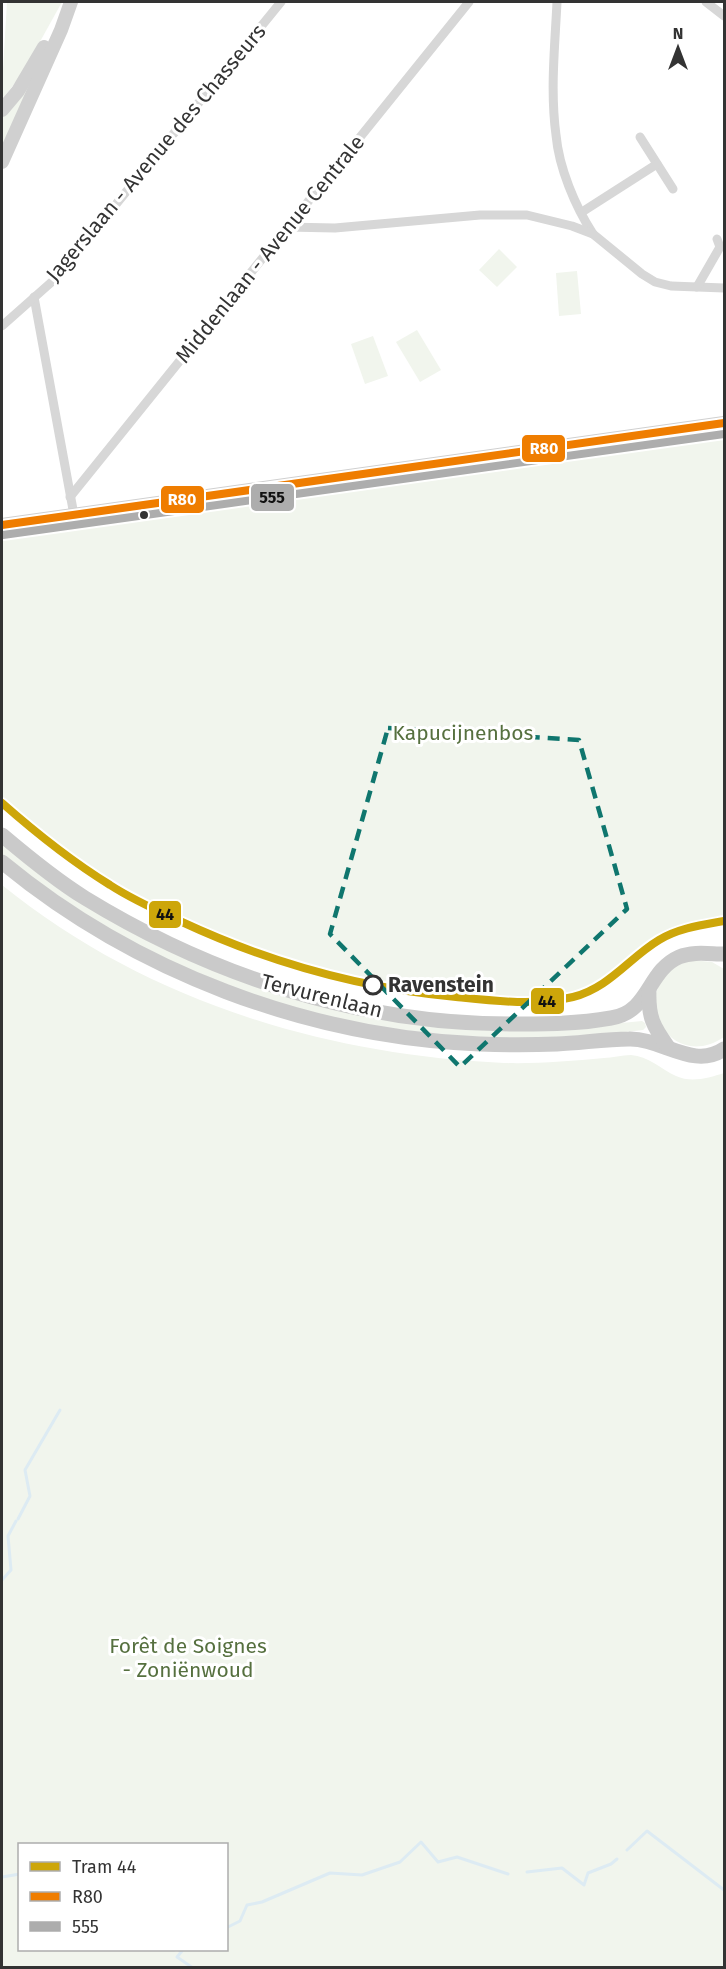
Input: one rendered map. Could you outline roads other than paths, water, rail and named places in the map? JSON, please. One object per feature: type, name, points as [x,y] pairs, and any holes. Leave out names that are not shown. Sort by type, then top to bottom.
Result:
[{"type":"main road","name":"Tervurenlaan","points":[[2,835],[84,897],[168,944],[258,981],[307,997],[345,1006],[430,1020],[481,1024],[554,1024],[614,1018],[629,1012],[639,1004],[656,976],[680,957],[695,953],[718,954],[724,963]]},
{"type":"main road","name":"Tervurenlaan","points":[[2,862],[73,914],[134,951],[210,986],[303,1017],[362,1030],[431,1041],[555,1044],[631,1038],[650,1041],[693,1056],[706,1056],[724,1049]]},
{"type":"main road","points":[[649,990],[648,1005],[651,1020],[658,1035],[668,1047]]},
{"type":"street","points":[[2,162],[61,30],[71,2]]},
{"type":"street","name":"Jagerslaan - Avenue des Chasseurs","points":[[2,326],[55,279],[281,2]]},
{"type":"street","name":"Middenlaan - Avenue Centrale","points":[[70,497],[470,2]]},
{"type":"street","points":[[557,2],[554,59],[556,136],[564,171],[593,234]]},
{"type":"street","points":[[706,2],[724,15]]},
{"type":"street","points":[[4,106],[18,91],[56,26],[65,15]]},
{"type":"street","points":[[640,137],[673,189]]},
{"type":"street","points":[[582,212],[657,164]]},
{"type":"street","points":[[286,227],[335,228],[480,215],[527,215],[572,226],[593,234],[655,282],[670,286],[724,288]]},
{"type":"street","points":[[697,287],[720,247],[717,239]]},
{"type":"street","points":[[34,297],[74,515]]},
{"type":"street","points":[[2,525],[724,423]]},
{"type":"waterway","points":[[18,1519],[30,1496],[25,1470],[60,1410]]},
{"type":"waterway","points":[[2,1580],[11,1570],[8,1536],[16,1521]]},
{"type":"waterway","points":[[627,1850],[647,1831],[724,1890]]},
{"type":"waterway","points":[[228,1927],[240,1921],[247,1905],[262,1902],[330,1873],[362,1875],[400,1862],[421,1842],[438,1862],[457,1857],[508,1874]]},
{"type":"waterway","points":[[527,1872],[562,1868],[584,1885],[588,1873],[611,1864],[617,1859]]},
{"type":"waterway","points":[[2,1877],[18,1874]]},
{"type":"waterway","points":[[182,1951],[177,1957],[193,1968]]},
{"type":"tram line","name":"44","points":[[2,803],[81,866],[119,890],[215,937],[316,972],[420,993],[529,1002],[573,997],[586,993],[608,980],[659,940],[691,927],[724,921]]},
{"type":"place","name":"Ravenstein","points":[[373,985]]},
{"type":"park label","name":"Kapucijnenbos","points":[[463,733]]},
{"type":"park label","name":"Forêt de Soignes - Zoniënwoud","points":[[188,1658]]}]
